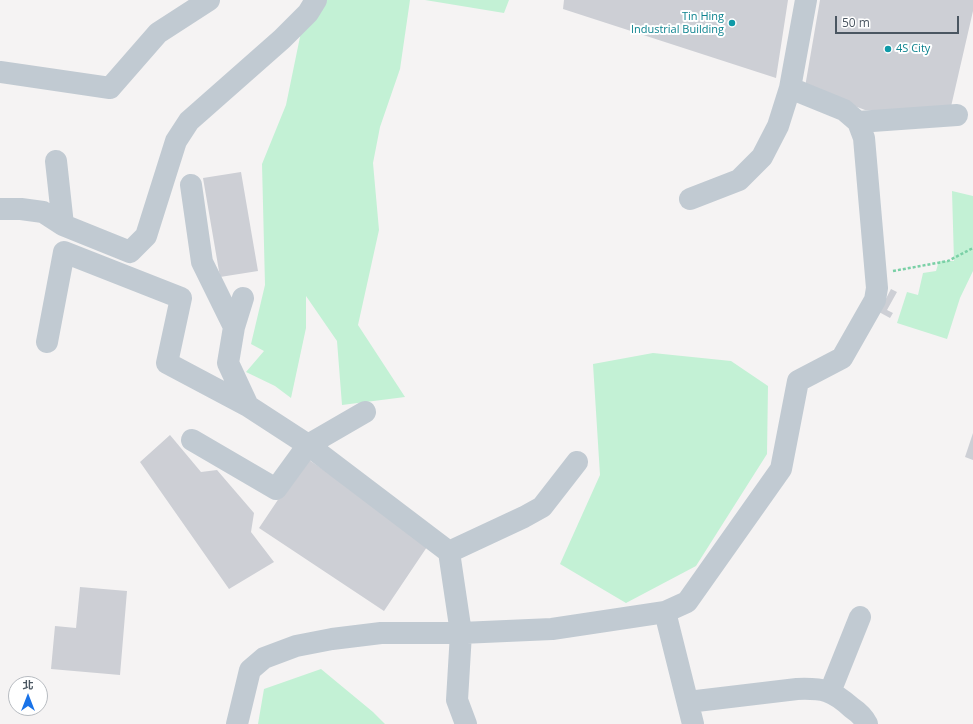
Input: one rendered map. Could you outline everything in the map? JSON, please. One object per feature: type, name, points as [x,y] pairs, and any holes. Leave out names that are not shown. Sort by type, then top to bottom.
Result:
[{"type":"street","points":[[0,72],[110,88],[158,33],[209,0]]},
{"type":"street","points":[[0,209],[22,209],[43,212],[62,225],[130,252],[146,236],[176,141],[189,121],[282,39],[308,13],[316,0]]},
{"type":"street","points":[[690,199],[739,180],[762,157],[778,126],[790,88],[806,0]]},
{"type":"street","points":[[237,724],[250,670],[264,658],[296,646],[374,633],[552,630],[665,612],[688,602],[781,469],[798,381],[842,358],[874,300],[877,288],[877,274],[864,138],[858,122],[844,110],[790,88]]},
{"type":"street","points":[[858,122],[957,115]]},
{"type":"street","points":[[56,161],[62,225]]},
{"type":"street","points":[[191,186],[202,262],[234,327]]},
{"type":"street","points":[[47,342],[64,252],[181,298],[167,362],[248,406],[308,445],[449,552],[461,632],[457,700],[466,724]]},
{"type":"street","points":[[243,298],[234,327],[228,363],[248,406]]},
{"type":"street","points":[[192,440],[276,489],[308,445],[365,412]]},
{"type":"street","points":[[449,552],[542,507],[577,462]]},
{"type":"street","points":[[665,612],[693,724]]},
{"type":"street","points":[[830,692],[860,617]]},
{"type":"street","points":[[688,702],[814,688],[830,692],[840,697],[857,712],[867,724]]},
{"type":"path","points":[[877,274],[948,261],[973,248]]},
{"type":"green space","points":[[324,0],[410,0],[400,69],[380,127],[373,163],[379,230],[358,325],[405,397],[342,405],[337,341],[306,296],[306,328],[291,398],[275,386],[246,372],[264,351],[251,344],[265,285],[262,164],[286,105],[301,32]]},
{"type":"green space","points":[[425,0],[509,0],[504,13]]},
{"type":"green space","points":[[952,191],[973,196],[973,271],[960,298],[947,339],[897,323],[907,292],[918,295],[923,273],[936,271],[939,261],[954,261]]},
{"type":"green space","points":[[653,353],[731,361],[768,386],[767,454],[696,566],[626,603],[560,564],[600,475],[593,364]]},
{"type":"green space","points":[[321,669],[373,712],[385,724],[258,724],[264,689]]},
{"type":"building","name":"Tin Hing Industrial Building","points":[[564,0],[788,0],[776,78],[563,9]]},
{"type":"building","name":"4S City","points":[[820,0],[973,0],[973,11],[950,111],[865,110],[805,87]]},
{"type":"building","points":[[241,172],[258,271],[220,277],[203,178]]},
{"type":"building","points":[[891,289],[897,292],[887,310],[893,313],[890,318],[879,312]]},
{"type":"building","points":[[973,433],[973,460],[965,457]]},
{"type":"building","points":[[170,435],[201,472],[217,470],[254,513],[251,532],[274,562],[229,589],[140,462]]},
{"type":"building","points":[[306,458],[431,541],[384,611],[259,528]]},
{"type":"building","points":[[80,587],[127,591],[120,675],[51,669],[55,626],[76,628]]},
{"type":"place","name":"Tin Hing Industrial Building","points":[[732,23]]},
{"type":"place","name":"4S City","points":[[888,49]]}]
